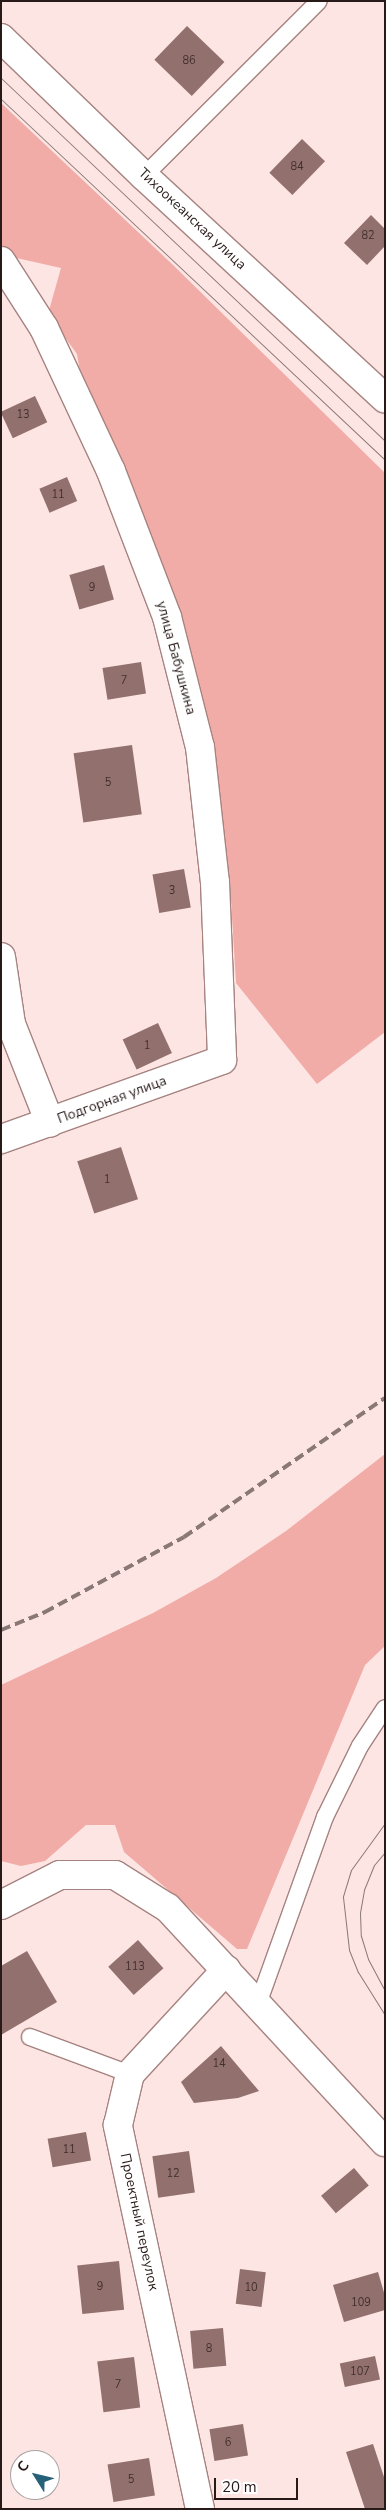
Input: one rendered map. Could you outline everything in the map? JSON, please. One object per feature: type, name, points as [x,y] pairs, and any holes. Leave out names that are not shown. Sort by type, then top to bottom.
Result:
[{"type":"street","name":"Тихоокеанская улица","points":[[1,38],[144,176],[385,398]]},
{"type":"street","name":"улица Бабушкина","points":[[1,260],[44,328],[111,471],[167,617],[200,747],[215,882],[222,1060]]},
{"type":"street","points":[[1,957],[11,1024],[50,1123]]},
{"type":"street","name":"Подгорная улица","points":[[1,1140],[222,1060]]},
{"type":"street","points":[[1,1905],[60,1875],[116,1875],[168,1908],[385,2142]]},
{"type":"street","name":"Проектный переулок","points":[[200,2509],[118,2125],[130,2074],[226,1970]]},
{"type":"lane","points":[[144,176],[319,1]]},
{"type":"lane","points":[[258,2004],[325,1817],[360,1746],[385,1708]]},
{"type":"lane","points":[[30,2037],[130,2074]]},
{"type":"shaded area","points":[[1,103],[172,264],[385,473],[385,1032],[317,1084],[236,983],[230,884],[213,751],[83,391],[77,354],[48,314],[61,268],[12,257],[1,245]]},
{"type":"shaded area","points":[[385,1454],[385,1646],[365,1665],[247,1949],[237,1949],[124,1852],[115,1825],[86,1825],[45,1861],[21,1866],[1,1861],[1,1685],[153,1613],[216,1578],[286,1531]]},
{"type":"building","points":[[187,26],[224,62],[192,96],[154,60]]},
{"type":"building","points":[[302,139],[325,161],[292,195],[269,173]]},
{"type":"building","points":[[371,215],[385,229],[385,246],[367,265],[344,243]]},
{"type":"building","points":[[35,396],[47,422],[13,438],[1,412]]},
{"type":"building","points":[[67,477],[77,501],[50,513],[39,489]]},
{"type":"building","points":[[104,565],[114,600],[79,610],[69,575]]},
{"type":"building","points":[[141,662],[146,694],[107,700],[102,668]]},
{"type":"building","points":[[132,745],[142,814],[83,823],[74,753]]},
{"type":"building","points":[[184,869],[191,907],[159,913],[152,875]]},
{"type":"building","points":[[158,1023],[172,1053],[137,1069],[123,1039]]},
{"type":"building","points":[[121,1147],[138,1199],[94,1214],[77,1161]]},
{"type":"building","points":[[138,1940],[163,1968],[134,1995],[108,1967]]},
{"type":"building","points":[[27,1951],[57,2002],[1,2035],[1,1966]]},
{"type":"building","points":[[221,2046],[259,2091],[238,2098],[194,2103],[181,2082]]},
{"type":"building","points":[[86,2132],[91,2161],[53,2167],[48,2139]]},
{"type":"building","points":[[189,2151],[195,2193],[158,2198],[152,2156]]},
{"type":"building","points":[[354,2168],[369,2186],[336,2213],[321,2196]]},
{"type":"building","points":[[119,2261],[124,2310],[82,2314],[77,2265]]},
{"type":"building","points":[[240,2269],[266,2272],[262,2307],[236,2304]]},
{"type":"building","points":[[378,2272],[385,2296],[385,2310],[344,2322],[333,2285]]},
{"type":"building","points":[[223,2328],[226,2366],[193,2369],[190,2331]]},
{"type":"building","points":[[375,2356],[380,2379],[345,2387],[340,2363]]},
{"type":"building","points":[[134,2357],[140,2408],[103,2412],[97,2362]]},
{"type":"building","points":[[243,2424],[248,2456],[214,2461],[209,2429]]},
{"type":"building","points":[[373,2444],[385,2480],[385,2509],[365,2509],[346,2452]]},
{"type":"building","points":[[149,2458],[155,2496],[113,2502],[108,2465]]},
{"type":"tram line","points":[[1,78],[385,441]]},
{"type":"tram line","points":[[1,99],[385,460]]},
{"type":"tram line","points":[[385,1823],[351,1870],[343,1897],[349,1950],[358,1972],[385,2015]]},
{"type":"tram line","points":[[385,1852],[374,1865],[364,1890],[360,1913],[361,1936],[368,1959],[385,1991]]},
{"type":"railway","points":[[1,1630],[45,1612],[184,1537],[385,1398]]}]
